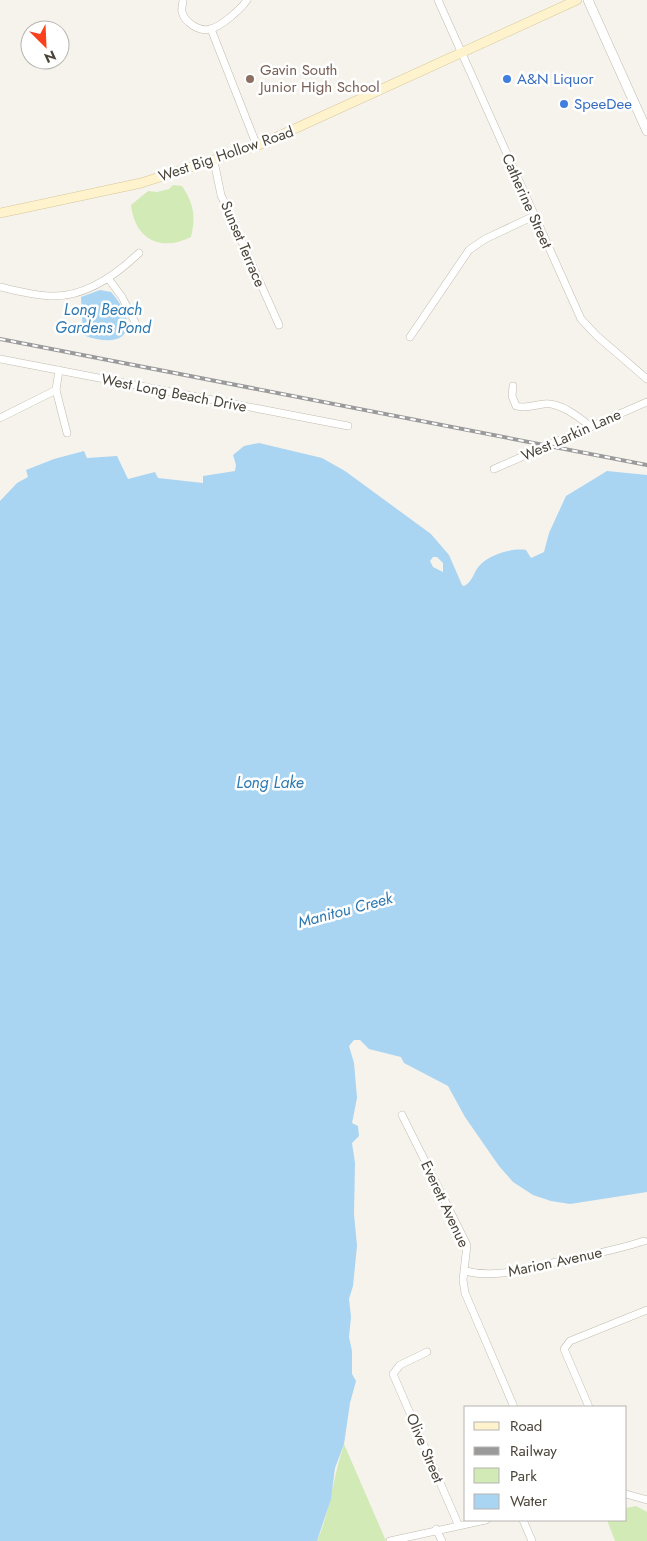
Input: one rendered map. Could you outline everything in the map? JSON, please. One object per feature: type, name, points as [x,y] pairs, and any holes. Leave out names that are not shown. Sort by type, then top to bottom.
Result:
[{"type":"main road","name":"West Big Hollow Road","points":[[0,213],[140,183],[258,146],[577,0]]},
{"type":"street","points":[[183,0],[182,12],[187,20],[197,28],[211,30],[234,14],[247,0]]},
{"type":"street","name":"Catherine Street","points":[[438,0],[581,319],[597,336],[647,379]]},
{"type":"street","points":[[588,0],[647,131]]},
{"type":"street","points":[[211,30],[258,146]]},
{"type":"street","name":"Sunset Terrace","points":[[214,161],[222,194],[279,325]]},
{"type":"street","points":[[410,337],[469,250],[485,239],[534,216]]},
{"type":"street","points":[[0,287],[56,296],[69,294],[108,278],[122,269],[139,253]]},
{"type":"street","points":[[108,278],[122,297],[136,324]]},
{"type":"street","name":"West Long Beach Drive","points":[[0,359],[348,426]]},
{"type":"street","points":[[59,370],[56,390],[68,433]]},
{"type":"street","points":[[513,386],[512,396],[516,406],[525,408],[544,404],[556,405],[591,427]]},
{"type":"street","points":[[0,418],[56,390]]},
{"type":"street","name":"West Larkin Lane","points":[[494,469],[647,402]]},
{"type":"street","name":"Everett Avenue","points":[[402,1115],[467,1245],[465,1293],[514,1406]]},
{"type":"street","name":"Marion Avenue","points":[[465,1272],[478,1275],[509,1272],[622,1248],[644,1241]]},
{"type":"street","points":[[589,1406],[564,1349],[567,1343],[647,1310]]},
{"type":"street","name":"Olive Street","points":[[427,1352],[400,1365],[394,1371],[458,1524]]},
{"type":"street","points":[[627,1491],[647,1500]]},
{"type":"street","points":[[390,1541],[458,1524],[479,1521]]},
{"type":"street","points":[[523,1521],[532,1541]]},
{"type":"street","points":[[436,1529],[442,1541]]},
{"type":"green space","points":[[173,185],[182,186],[189,199],[194,217],[191,237],[170,243],[160,243],[151,240],[138,227],[133,217],[131,205],[148,191],[157,192],[169,189]]},
{"type":"green space","points":[[344,1444],[386,1541],[317,1541],[326,1517]]},
{"type":"green space","points":[[636,1506],[647,1512],[647,1541],[615,1541],[607,1521],[627,1521],[627,1508]]},
{"type":"water","name":"Long Beach Gardens Pond","points":[[100,290],[111,292],[126,315],[127,325],[125,333],[120,338],[111,340],[98,339],[83,335],[81,297]]},
{"type":"water","name":"Long Lake","points":[[259,443],[322,458],[345,471],[431,534],[449,555],[464,586],[470,581],[481,564],[496,555],[515,550],[526,550],[531,558],[544,552],[549,533],[566,496],[607,471],[647,475],[647,1192],[570,1204],[551,1201],[533,1195],[513,1182],[499,1166],[465,1117],[448,1086],[404,1063],[401,1057],[369,1049],[360,1040],[354,1040],[349,1046],[354,1063],[357,1098],[352,1123],[358,1126],[359,1136],[352,1143],[355,1163],[354,1214],[357,1246],[353,1286],[349,1299],[351,1317],[349,1337],[352,1351],[352,1374],[356,1381],[350,1403],[344,1444],[335,1468],[331,1499],[317,1541],[0,1541],[0,501],[17,483],[28,477],[26,470],[54,459],[84,451],[87,458],[117,456],[128,479],[155,472],[158,478],[203,483],[203,476],[235,471],[236,465],[233,455],[244,446]],"holes":[[[433,557],[437,557],[443,563],[443,572],[433,567],[430,561]]]},
{"type":"railway","points":[[0,339],[647,465]]},
{"type":"place","name":"Gavin South Junior High School","points":[[250,79]]},
{"type":"place","name":"A&N Liquor","points":[[507,79]]},
{"type":"place","name":"SpeeDee","points":[[564,104]]},
{"type":"water label","name":"Manitou Creek","points":[[345,910]]}]
